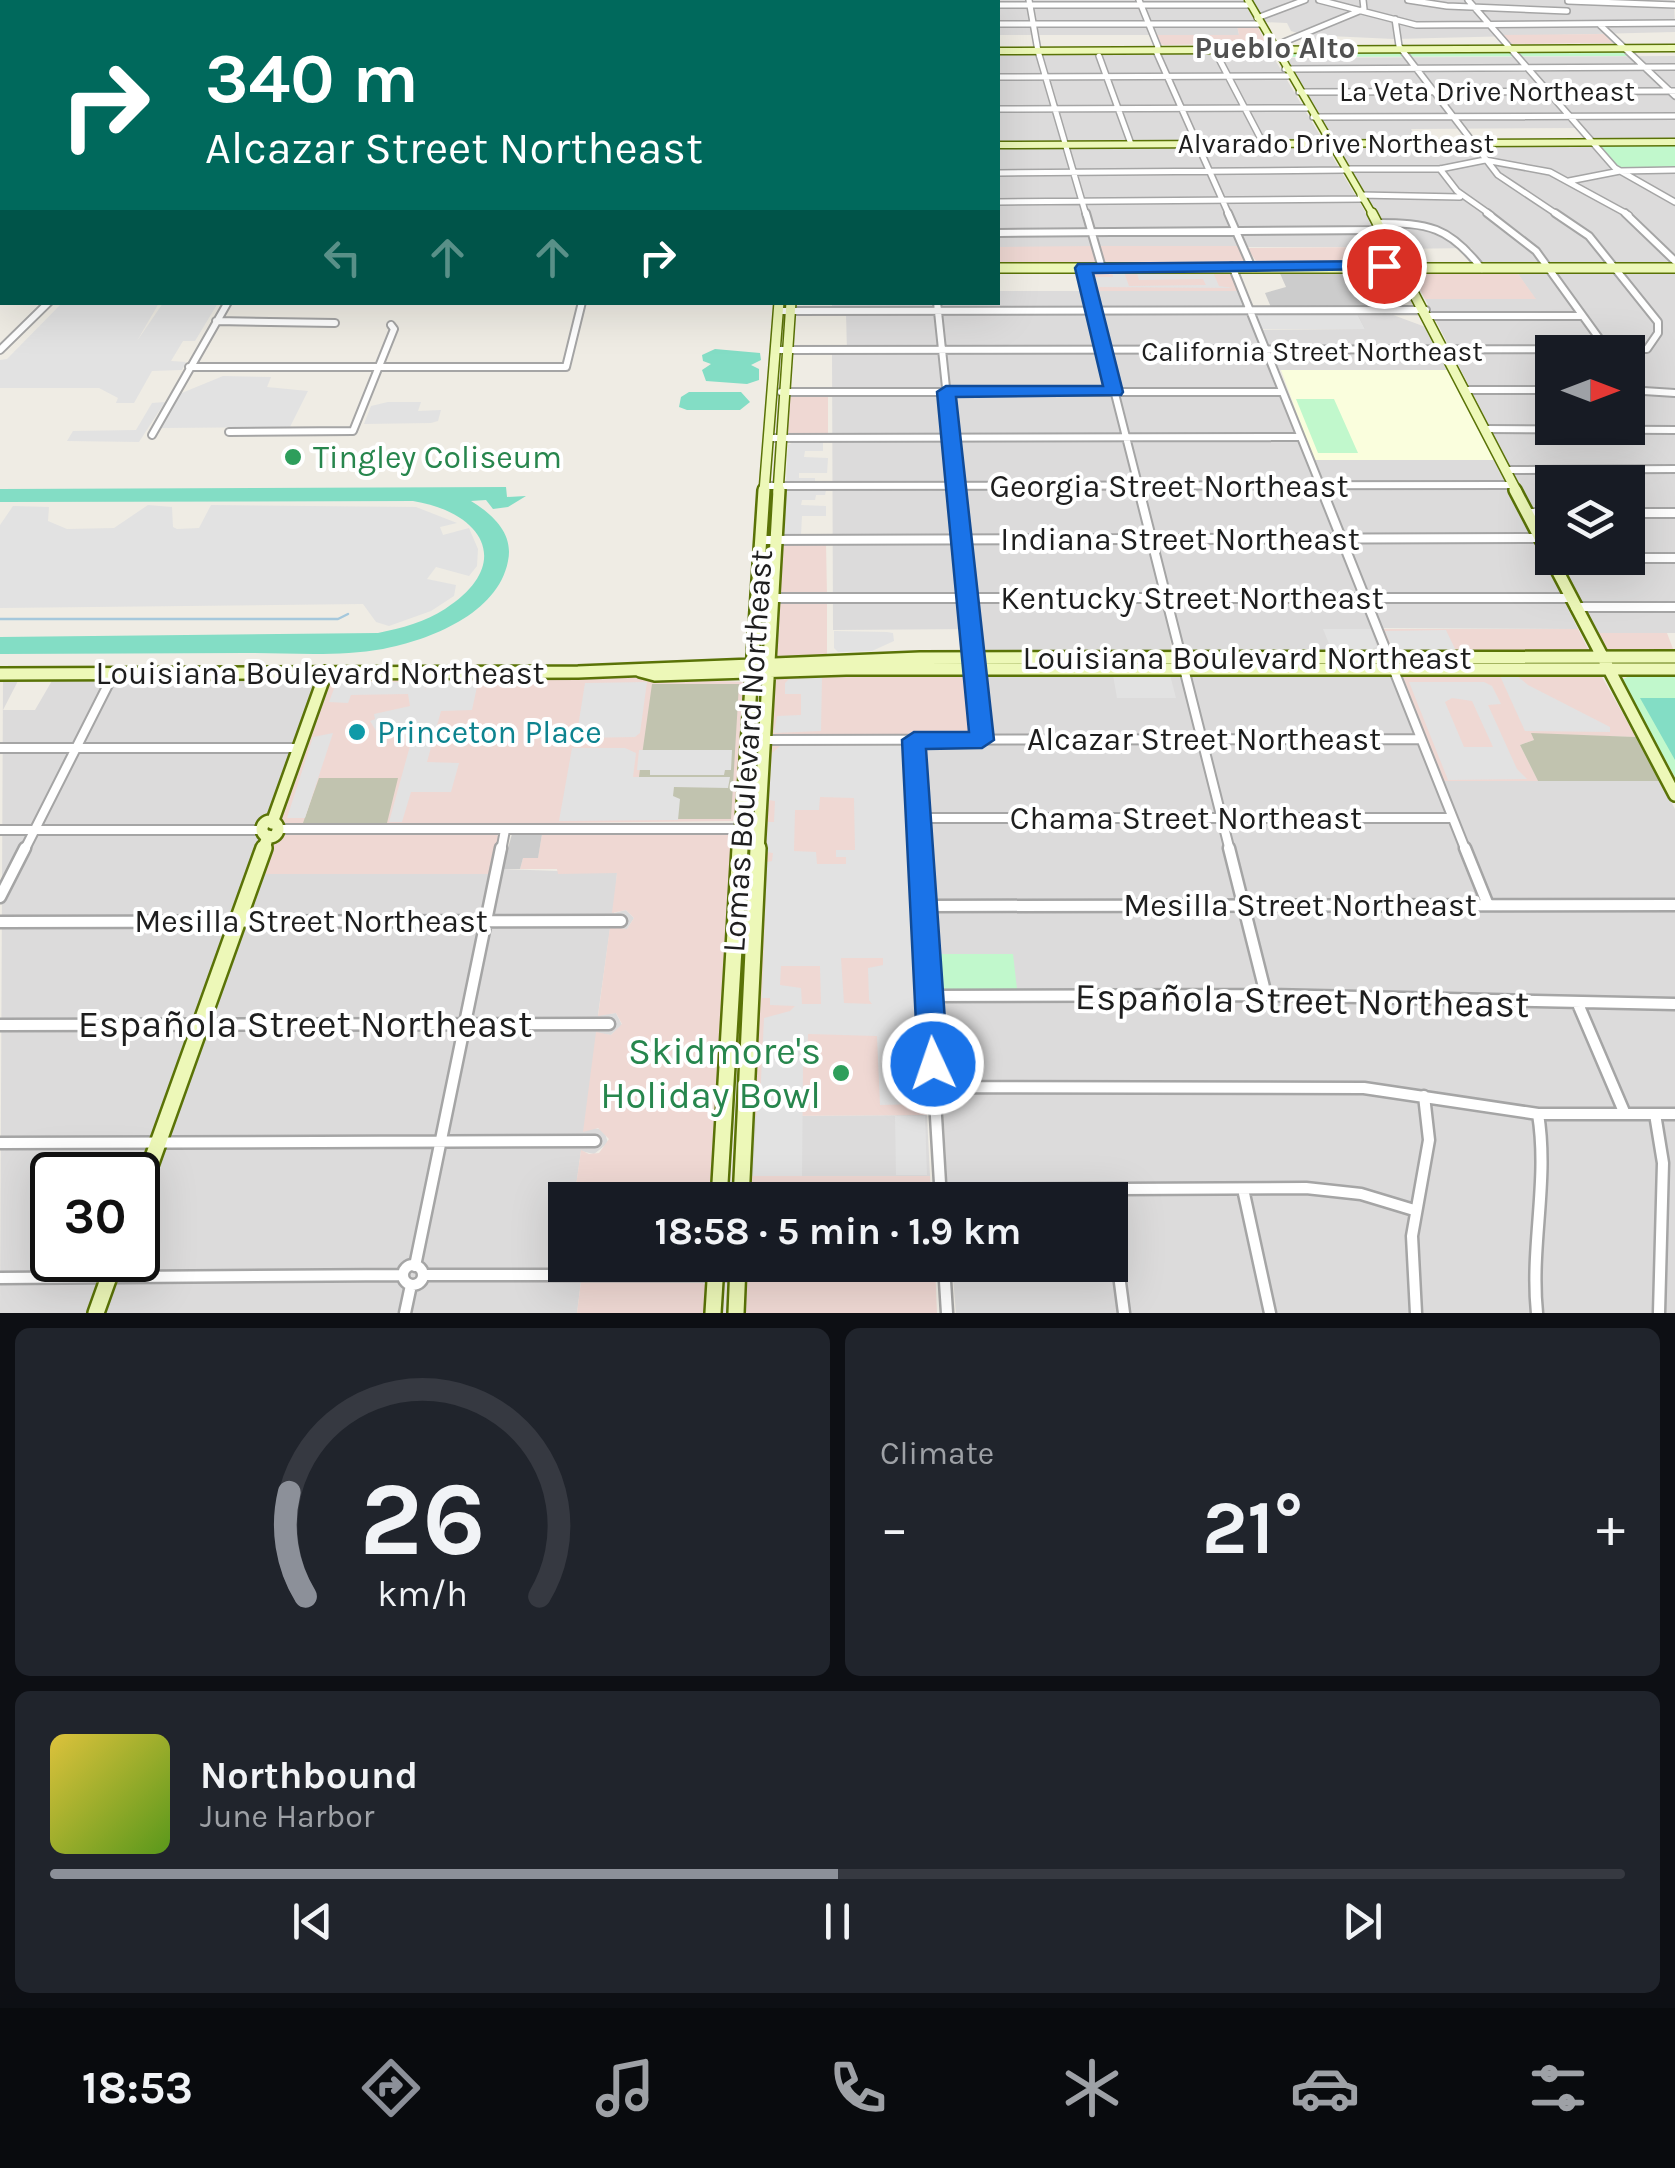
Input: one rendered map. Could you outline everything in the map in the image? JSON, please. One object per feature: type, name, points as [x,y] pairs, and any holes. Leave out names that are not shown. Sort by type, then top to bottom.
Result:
[{"type":"main road","points":[[1249,2],[1272,48],[1403,267],[1466,390]]},
{"type":"main road","points":[[1000,49],[1675,46]]},
{"type":"main road","name":"Alvarado Drive Northeast","points":[[1000,142],[1675,142]]},
{"type":"main road","points":[[1000,268],[1548,269],[1675,264]]},
{"type":"main road","name":"Lomas Boulevard Northeast","points":[[721,1182],[760,540],[775,350],[784,307]]},
{"type":"main road","name":"Lomas Boulevard Northeast","points":[[742,1182],[766,669],[788,350],[784,307]]},
{"type":"main road","points":[[1571,602],[1675,795]]},
{"type":"main road","name":"Louisiana Boulevard Northeast","points":[[1602,664],[1675,658]]},
{"type":"main road","name":"Louisiana Boulevard Northeast","points":[[0,674],[639,670],[653,675],[974,663],[1182,662],[1602,664],[1675,668]]},
{"type":"main road","points":[[155,1152],[326,672]]},
{"type":"main road","points":[[96,1313],[107,1282]]},
{"type":"main road","points":[[714,1313],[715,1282]]},
{"type":"main road","points":[[736,1313],[737,1282]]},
{"type":"street","points":[[1000,24],[1259,21],[1305,0]]},
{"type":"street","points":[[1319,0],[1416,26],[1555,21],[1675,23]]},
{"type":"street","points":[[1363,0],[1364,9]]},
{"type":"street","points":[[1408,0],[1425,5],[1525,5],[1566,11]]},
{"type":"street","points":[[1555,21],[1566,11],[1567,0],[1675,6]]},
{"type":"street","points":[[1029,2],[1055,110],[1102,268]]},
{"type":"street","points":[[1140,2],[1168,76],[1252,267]]},
{"type":"street","points":[[1000,5],[1249,2]]},
{"type":"street","points":[[1470,3],[1620,171],[1675,202]]},
{"type":"street","points":[[1284,42],[1364,9]]},
{"type":"street","points":[[1395,19],[1401,48],[1486,160],[1509,185],[1577,226],[1614,268]]},
{"type":"street","points":[[1598,24],[1673,92]]},
{"type":"street","points":[[1100,56],[1131,144]]},
{"type":"street","points":[[1217,56],[1263,143]]},
{"type":"street","points":[[1000,78],[1228,76],[1416,68],[1675,67]]},
{"type":"street","name":"La Veta Drive Northeast","points":[[1298,92],[1673,92]]},
{"type":"street","name":"La Veta Drive Northeast","points":[[1000,109],[1308,108]]},
{"type":"street","points":[[1313,117],[1675,116]]},
{"type":"street","points":[[1000,173],[1440,169],[1486,160],[1569,180],[1642,224],[1675,264]]},
{"type":"street","points":[[1440,169],[1461,198],[1518,234],[1596,335]]},
{"type":"street","points":[[1569,180],[1620,171],[1675,170]]},
{"type":"street","points":[[1000,202],[1461,198]]},
{"type":"street","points":[[1000,234],[1236,231],[1420,223],[1442,229],[1462,241],[1482,269]]},
{"type":"street","points":[[1231,267],[1488,905]]},
{"type":"street","points":[[1084,268],[1266,995]]},
{"type":"street","name":"California Street Northeast","points":[[1614,268],[1658,327],[1645,348]]},
{"type":"street","points":[[2,347],[46,305]]},
{"type":"street","points":[[152,435],[224,305]]},
{"type":"street","points":[[189,367],[566,367],[581,305]]},
{"type":"street","points":[[784,307],[1582,316]]},
{"type":"street","points":[[937,307],[982,740]]},
{"type":"street","points":[[216,321],[335,323]]},
{"type":"street","points":[[229,432],[353,431],[394,330],[391,324]]},
{"type":"street","name":"California Street Northeast","points":[[775,350],[1535,351]]},
{"type":"street","points":[[1535,390],[1466,390],[1535,528]]},
{"type":"street","points":[[1645,391],[1675,393]]},
{"type":"street","points":[[772,392],[1281,392]]},
{"type":"street","points":[[1485,429],[1675,430]]},
{"type":"street","points":[[768,438],[1300,437]]},
{"type":"street","points":[[1506,470],[1675,470]]},
{"type":"street","name":"Georgia Street Northeast","points":[[764,486],[1513,485]]},
{"type":"street","points":[[1528,513],[1535,513]]},
{"type":"street","points":[[1645,513],[1675,513]]},
{"type":"street","name":"Indiana Street Northeast","points":[[760,540],[1535,538]]},
{"type":"street","points":[[1645,558],[1675,558]]},
{"type":"street","points":[[1558,575],[1571,602]]},
{"type":"street","name":"Kentucky Street Northeast","points":[[756,598],[1365,598],[1675,607]]},
{"type":"street","points":[[0,897],[114,673]]},
{"type":"street","name":"Alcazar Street Northeast","points":[[747,740],[1421,739]]},
{"type":"street","points":[[914,740],[939,1182]]},
{"type":"street","points":[[0,748],[298,748]]},
{"type":"street","name":"Chama Street Northeast","points":[[919,818],[1452,818]]},
{"type":"street","points":[[0,830],[758,829]]},
{"type":"street","points":[[419,1270],[440,1141],[505,830]]},
{"type":"street","name":"Mesilla Street Northeast","points":[[924,906],[1675,905]]},
{"type":"street","name":"Mesilla Street Northeast","points":[[0,922],[621,921]]},
{"type":"street","name":"Española Street Northeast","points":[[929,996],[1266,995],[1675,1004]]},
{"type":"street","points":[[1578,1004],[1625,1114]]},
{"type":"street","name":"Española Street Northeast","points":[[0,1025],[609,1024]]},
{"type":"street","points":[[934,1087],[1332,1086],[1538,1114],[1675,1114]]},
{"type":"street","points":[[1416,1313],[1412,1268],[1414,1210],[1432,1136],[1424,1096]]},
{"type":"street","points":[[1537,1313],[1533,1258],[1546,1156],[1538,1114]]},
{"type":"street","points":[[1655,1114],[1664,1135],[1670,1178],[1659,1313]]},
{"type":"street","points":[[0,1143],[594,1141]]},
{"type":"street","points":[[1128,1198],[1243,1189],[1334,1190],[1414,1210]]},
{"type":"street","points":[[1243,1189],[1270,1313]]},
{"type":"street","points":[[160,1270],[407,1280],[419,1270],[548,1270]]},
{"type":"street","points":[[0,1278],[30,1275]]},
{"type":"street","points":[[405,1313],[407,1280]]},
{"type":"street","points":[[945,1282],[946,1313]]},
{"type":"street","points":[[1120,1282],[1124,1313]]},
{"type":"shaded area","points":[[1000,0],[1245,0],[1258,23],[1237,25],[1239,35],[1000,35]]},
{"type":"shaded area","points":[[1250,0],[1674,0],[1675,32],[1316,39],[1291,31],[1287,23],[1263,22]]},
{"type":"shaded area","points":[[1237,25],[1257,26],[1266,43],[1165,45],[1160,44],[1156,35],[1239,35]]},
{"type":"shaded area","points":[[1604,34],[1613,43],[1512,44],[1500,35]]},
{"type":"shaded area","points":[[1000,53],[1271,53],[1386,247],[1000,247]]},
{"type":"shaded area","points":[[1675,56],[1675,141],[1594,141],[1583,128],[1411,129],[1418,141],[1332,142],[1283,58]]},
{"type":"shaded area","points":[[1590,145],[1617,174],[1675,172],[1675,265],[1482,264],[1471,248],[1396,249],[1335,146]]},
{"type":"shaded area","points":[[1092,246],[1096,264],[1000,266],[1000,247]]},
{"type":"shaded area","points":[[1099,246],[1240,246],[1246,263],[1106,264]]},
{"type":"shaded area","points":[[1386,247],[1394,262],[1258,264],[1247,248]]},
{"type":"shaded area","points":[[1369,268],[1390,308],[1356,312],[1365,329],[1273,312],[1265,293],[1286,287],[1278,269]]},
{"type":"shaded area","points":[[1136,270],[1212,270],[1219,286],[1234,288],[1095,287],[1092,277],[1113,277],[1112,272],[1124,272],[1129,286],[1206,285],[1203,279],[1139,280]]},
{"type":"shaded area","points":[[1089,271],[1229,271],[1238,291],[1092,291]]},
{"type":"shaded area","points":[[1516,271],[1675,271],[1675,633],[1592,633],[1564,575],[1645,575],[1645,465],[1535,465],[1535,516],[1425,299],[1535,299]]},
{"type":"shaded area","points":[[1516,271],[1536,299],[1425,299],[1412,273]]},
{"type":"shaded area","points":[[1000,291],[1238,291],[1253,330],[1364,329],[1356,312],[1385,312],[1431,329],[1451,370],[1270,370],[1306,460],[1494,460],[1535,542],[1535,575],[1551,575],[1578,629],[1373,628],[1380,652],[1189,654],[1184,651],[1178,629],[1169,629],[1172,653],[979,654],[974,629],[833,630],[832,352],[847,351],[846,314],[832,313],[832,305],[1000,305]]},
{"type":"shaded area","points":[[60,305],[158,305],[137,341],[162,305],[217,305],[195,341],[183,341],[171,361],[186,362],[182,370],[152,371],[134,403],[116,403],[118,398],[99,388],[0,388],[0,360],[7,359]]},
{"type":"shaded area","points":[[1356,312],[1365,329],[1261,329],[1254,313]]},
{"type":"shaded area","points":[[1281,370],[1451,370],[1494,460],[1314,460]]},
{"type":"shaded area","points":[[223,376],[271,377],[267,387],[308,391],[290,427],[160,428],[177,395]]},
{"type":"shaded area","points":[[828,394],[828,435],[786,433],[789,395]]},
{"type":"shaded area","points":[[165,402],[139,442],[67,441],[73,431],[136,430],[152,403]]},
{"type":"shaded area","points":[[421,402],[418,411],[441,410],[438,421],[431,423],[364,424],[371,406]]},
{"type":"shaded area","points":[[795,441],[823,441],[823,451],[805,451],[804,457],[828,458],[827,473],[799,473],[799,478],[815,478],[815,482],[786,482],[788,445]]},
{"type":"shaded area","points":[[784,490],[826,490],[825,495],[816,495],[815,500],[802,500],[801,505],[826,506],[826,516],[802,516],[801,535],[782,535]]},
{"type":"shaded area","points":[[148,505],[172,507],[173,527],[177,529],[199,528],[211,505],[416,507],[457,523],[440,527],[443,535],[469,528],[478,549],[477,566],[469,576],[436,567],[427,579],[456,585],[454,596],[431,611],[389,626],[376,622],[363,604],[0,608],[0,525],[13,506],[49,507],[48,521],[67,529],[114,528]]},
{"type":"shaded area","points":[[782,543],[826,543],[827,595],[777,594]]},
{"type":"shaded area","points":[[827,602],[827,657],[773,659],[777,603]]},
{"type":"shaded area","points":[[1323,629],[1371,629],[1377,647],[1374,651],[1332,651]]},
{"type":"shaded area","points":[[1382,629],[1578,629],[1589,651],[1394,652]]},
{"type":"shaded area","points":[[1446,630],[1456,651],[1393,650],[1385,631]]},
{"type":"shaded area","points":[[834,631],[893,633],[894,641],[872,651],[838,652],[834,648]]},
{"type":"shaded area","points":[[1592,633],[1667,633],[1675,654],[1607,652]]},
{"type":"shaded area","points":[[1390,672],[1465,860],[1475,859],[1443,781],[1660,781],[1675,809],[1675,1313],[956,1313],[953,1282],[1128,1282],[1128,1182],[947,1182],[924,745],[989,744],[981,673],[1180,675],[1188,705],[1197,706],[1190,673]]},
{"type":"shaded area","points":[[1401,672],[1596,674],[1602,677],[1636,737],[1532,734],[1534,740],[1520,745],[1538,781],[1443,781]]},
{"type":"shaded area","points":[[822,673],[969,674],[976,734],[770,735],[772,678]]},
{"type":"shaded area","points":[[1113,675],[1170,675],[1176,698],[1117,698]]},
{"type":"shaded area","points":[[1500,676],[1517,676],[1610,727],[1610,732],[1525,731]]},
{"type":"shaded area","points":[[627,677],[744,682],[735,821],[286,826],[279,822],[329,679]]},
{"type":"shaded area","points":[[822,677],[821,731],[774,733],[777,716],[801,715],[801,694],[785,694],[785,683],[789,679]]},
{"type":"shaded area","points":[[3,679],[19,679],[3,710],[35,710],[53,679],[316,680],[148,1152],[30,1152],[30,1282],[101,1282],[90,1313],[0,1313]]},
{"type":"shaded area","points":[[429,680],[478,682],[472,710],[441,711],[427,762],[459,763],[451,792],[411,792],[402,822],[389,822],[413,735],[378,734],[370,721],[375,719],[374,714],[410,706],[408,694],[351,695],[348,703],[329,702],[335,686],[341,682],[418,682],[426,685],[425,691]]},
{"type":"shaded area","points":[[647,682],[640,733],[635,737],[580,738],[577,733],[585,683]]},
{"type":"shaded area","points":[[1409,682],[1484,682],[1492,686],[1501,704],[1488,705],[1517,769],[1527,779],[1448,780]],"holes":[[[1452,698],[1472,701],[1493,747],[1464,747],[1445,702]]]},
{"type":"shaded area","points":[[652,684],[739,684],[731,819],[633,819]]},
{"type":"shaded area","points":[[333,733],[305,818],[287,818],[313,737]]},
{"type":"shaded area","points":[[1531,733],[1636,737],[1660,781],[1538,781],[1520,745],[1534,740]]},
{"type":"shaded area","points":[[773,744],[908,747],[927,1115],[752,1116],[768,748]]},
{"type":"shaded area","points":[[780,746],[904,746],[921,1104],[880,1105],[877,1036],[808,1034],[807,1065],[803,1065],[802,1176],[753,1176],[757,1106],[768,1102],[760,1100],[764,1018],[795,1006],[770,1005],[770,998],[762,998],[767,862],[772,861],[773,853],[766,852],[768,822],[774,822],[775,801],[769,800],[772,753]],"holes":[[[820,797],[854,798],[855,850],[836,850],[836,857],[846,857],[846,864],[817,864],[816,852],[794,851],[795,810],[819,810]],[[841,958],[883,958],[883,965],[868,968],[872,1004],[844,1003]],[[781,966],[820,966],[821,1004],[802,1004],[801,988],[780,985]]]},
{"type":"shaded area","points":[[572,748],[625,748],[636,753],[633,777],[730,777],[728,788],[674,787],[673,796],[680,799],[678,820],[559,821]]},
{"type":"shaded area","points":[[639,750],[732,750],[731,770],[725,770],[724,775],[650,775],[650,770],[637,770]]},
{"type":"shaded area","points":[[319,778],[398,778],[387,823],[303,823]]},
{"type":"shaded area","points":[[494,832],[499,837],[490,874],[259,874],[277,835]]},
{"type":"shaded area","points":[[512,834],[542,834],[538,858],[523,858],[520,869],[502,869]]},
{"type":"shaded area","points":[[542,834],[734,835],[713,1182],[577,1182],[581,1150],[599,1153],[609,1139],[598,1128],[583,1132],[596,1032],[611,1035],[622,1024],[616,1013],[598,1016],[610,927],[627,929],[634,918],[626,910],[612,913],[617,873],[558,874],[557,869],[520,869],[523,858],[538,857]]},
{"type":"shaded area","points":[[502,869],[617,873],[614,913],[626,910],[634,918],[627,929],[610,929],[598,1015],[616,1013],[622,1025],[611,1035],[600,1034],[584,1131],[604,1130],[608,1143],[594,1154],[581,1151],[577,1182],[548,1182],[548,1282],[581,1282],[577,1313],[104,1313],[115,1282],[160,1282],[160,1154],[259,874],[501,874]]},
{"type":"shaded area","points":[[927,1115],[930,1176],[749,1176],[752,1116]]},
{"type":"shaded area","points":[[895,1116],[925,1116],[927,1175],[896,1175]]},
{"type":"shaded area","points":[[749,1176],[930,1176],[930,1182],[749,1182]]},
{"type":"shaded area","points":[[581,1282],[703,1283],[707,1287],[706,1313],[577,1313]]},
{"type":"shaded area","points":[[744,1282],[936,1282],[937,1313],[743,1313]]},
{"type":"green space","points":[[1625,51],[1630,56],[1282,57],[1280,52]]},
{"type":"green space","points":[[1598,144],[1675,144],[1675,169],[1620,169]]},
{"type":"green space","points":[[715,349],[760,353],[761,360],[751,365],[759,369],[759,380],[747,384],[706,381],[702,370],[711,364],[703,361],[702,355]]},
{"type":"green space","points":[[689,392],[741,392],[750,402],[740,410],[687,410],[679,407],[681,397]]},
{"type":"green space","points":[[1296,399],[1334,399],[1358,453],[1318,453]]},
{"type":"green space","points":[[506,487],[507,497],[526,496],[508,507],[493,509],[486,500],[471,501],[494,518],[508,542],[502,580],[476,610],[421,639],[383,649],[331,654],[0,654],[0,637],[378,633],[413,624],[445,609],[467,592],[479,575],[484,558],[482,542],[472,528],[457,516],[413,501],[0,502],[0,489]]},
{"type":"green space","points":[[1632,675],[1675,677],[1675,777],[1621,680]]},
{"type":"green space","points":[[1640,698],[1675,698],[1675,760]]},
{"type":"green space","points":[[937,954],[1013,954],[1017,989],[944,989],[938,985]]},
{"type":"waterway","points":[[0,619],[338,619],[348,614]]},
{"type":"place","name":"Tingley Coliseum","points":[[293,457]]},
{"type":"place","name":"Princeton Place","points":[[357,732]]},
{"type":"place","name":"Skidmore's Holiday Bowl","points":[[841,1073]]},
{"type":"district","name":"Pueblo Alto","points":[[1275,48]]},
{"type":"route","points":[[933,1064],[914,740],[982,740],[946,392],[1114,392],[1084,268],[1384,266]]}]
